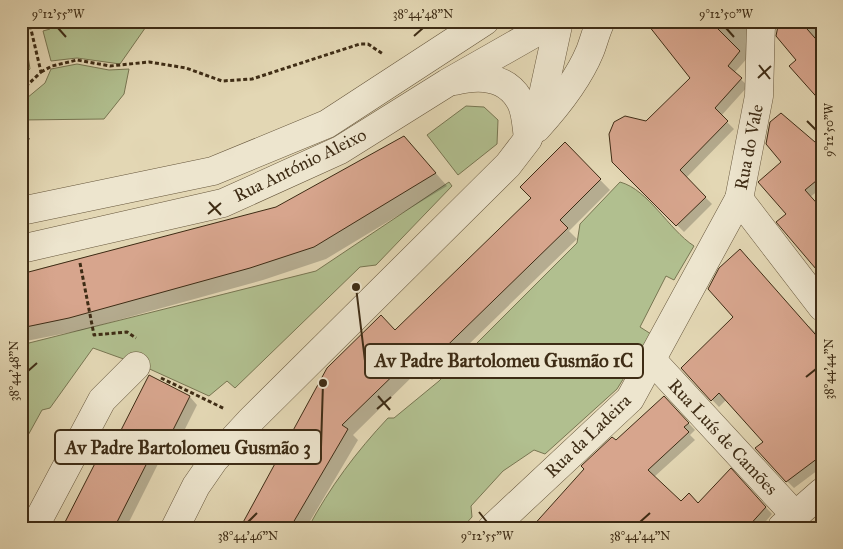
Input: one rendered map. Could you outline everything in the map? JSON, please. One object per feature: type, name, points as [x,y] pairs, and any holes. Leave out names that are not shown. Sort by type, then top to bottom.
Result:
[{"type":"street","name":"Rua António Aleixo","points":[[21,211],[213,171],[327,124],[485,21]]},
{"type":"street","name":"Rua António Aleixo","points":[[21,249],[223,203],[340,150],[447,83],[558,21]]},
{"type":"street","points":[[528,139],[542,99],[558,21]]},
{"type":"street","points":[[175,528],[196,486],[220,454],[250,421],[508,164],[562,100],[590,51],[601,21]]},
{"type":"street","name":"Rua do Vale","points":[[764,21],[760,24],[759,96],[738,199],[822,307]]},
{"type":"street","points":[[447,83],[470,77],[487,77],[505,84],[520,99],[525,114],[528,139]]},
{"type":"street","name":"Rua da Ladeira","points":[[492,528],[630,399],[738,199]]},
{"type":"street","name":"Rua Luís de Camões","points":[[651,359],[788,521]]},
{"type":"street","points":[[34,528],[102,400],[136,366]]},
{"type":"street","points":[[788,521],[822,492]]},
{"type":"path","points":[[29,21],[41,72]]},
{"type":"path","points":[[21,91],[41,72],[52,66],[77,60],[110,66],[149,62],[186,68],[222,81],[252,79],[360,44],[368,44],[378,52],[386,54]]},
{"type":"path","points":[[21,132],[29,140]]},
{"type":"green space","points":[[48,21],[150,21],[120,64],[77,58],[51,61],[43,31],[50,29]]},
{"type":"green space","points":[[21,37],[25,37],[30,69],[21,78]]},
{"type":"green space","points":[[77,64],[109,70],[129,69],[124,94],[104,119],[21,120],[21,103],[45,83],[51,69]]},
{"type":"green space","points":[[466,106],[484,107],[498,120],[497,144],[458,175],[427,135]]},
{"type":"green space","points":[[449,182],[452,186],[376,265],[360,267],[235,388],[227,381],[209,396],[143,366],[93,348],[50,408],[42,410],[21,448],[21,345],[316,271]]},
{"type":"green space","points":[[620,182],[640,193],[694,246],[674,280],[666,276],[640,327],[651,334],[617,389],[545,454],[534,450],[503,471],[471,506],[472,517],[462,528],[308,528],[335,484],[376,431],[388,418],[394,418],[439,381],[577,243],[580,224]]},
{"type":"building","points":[[645,21],[710,21],[740,51],[728,66],[742,78],[715,108],[728,121],[680,170],[706,197],[676,226],[612,162],[609,134],[614,122],[625,116],[646,121],[690,78]]},
{"type":"building","points":[[779,21],[800,21],[822,46],[822,103],[789,66],[796,60],[776,36]]},
{"type":"building","points":[[781,113],[822,148],[822,176],[805,190],[822,209],[822,276],[776,222],[786,214],[758,182],[781,162],[766,144],[770,122]]},
{"type":"building","points":[[404,136],[436,173],[314,247],[250,268],[69,318],[21,328],[21,274],[276,207]]},
{"type":"building","points":[[565,142],[601,179],[560,220],[568,228],[421,371],[409,360],[342,425],[348,429],[290,528],[240,528],[327,368],[381,315],[395,330],[531,198],[520,187]]},
{"type":"building","points":[[740,249],[822,342],[822,455],[786,482],[755,448],[763,442],[719,393],[711,401],[681,368],[733,317],[708,289],[719,268]]},
{"type":"building","points":[[149,375],[190,396],[159,458],[151,455],[114,528],[62,528],[110,434],[117,438]]},
{"type":"building","points":[[664,396],[689,423],[684,427],[689,432],[648,470],[681,501],[689,493],[698,503],[731,468],[766,507],[747,528],[531,528],[584,469],[581,466],[612,437],[616,440]]},
{"type":"place","name":"Av Padre Bartolomeu Gusmão 1C","points":[[356,287]]},
{"type":"place","name":"Av Padre Bartolomeu Gusmão 3","points":[[323,383]]}]
